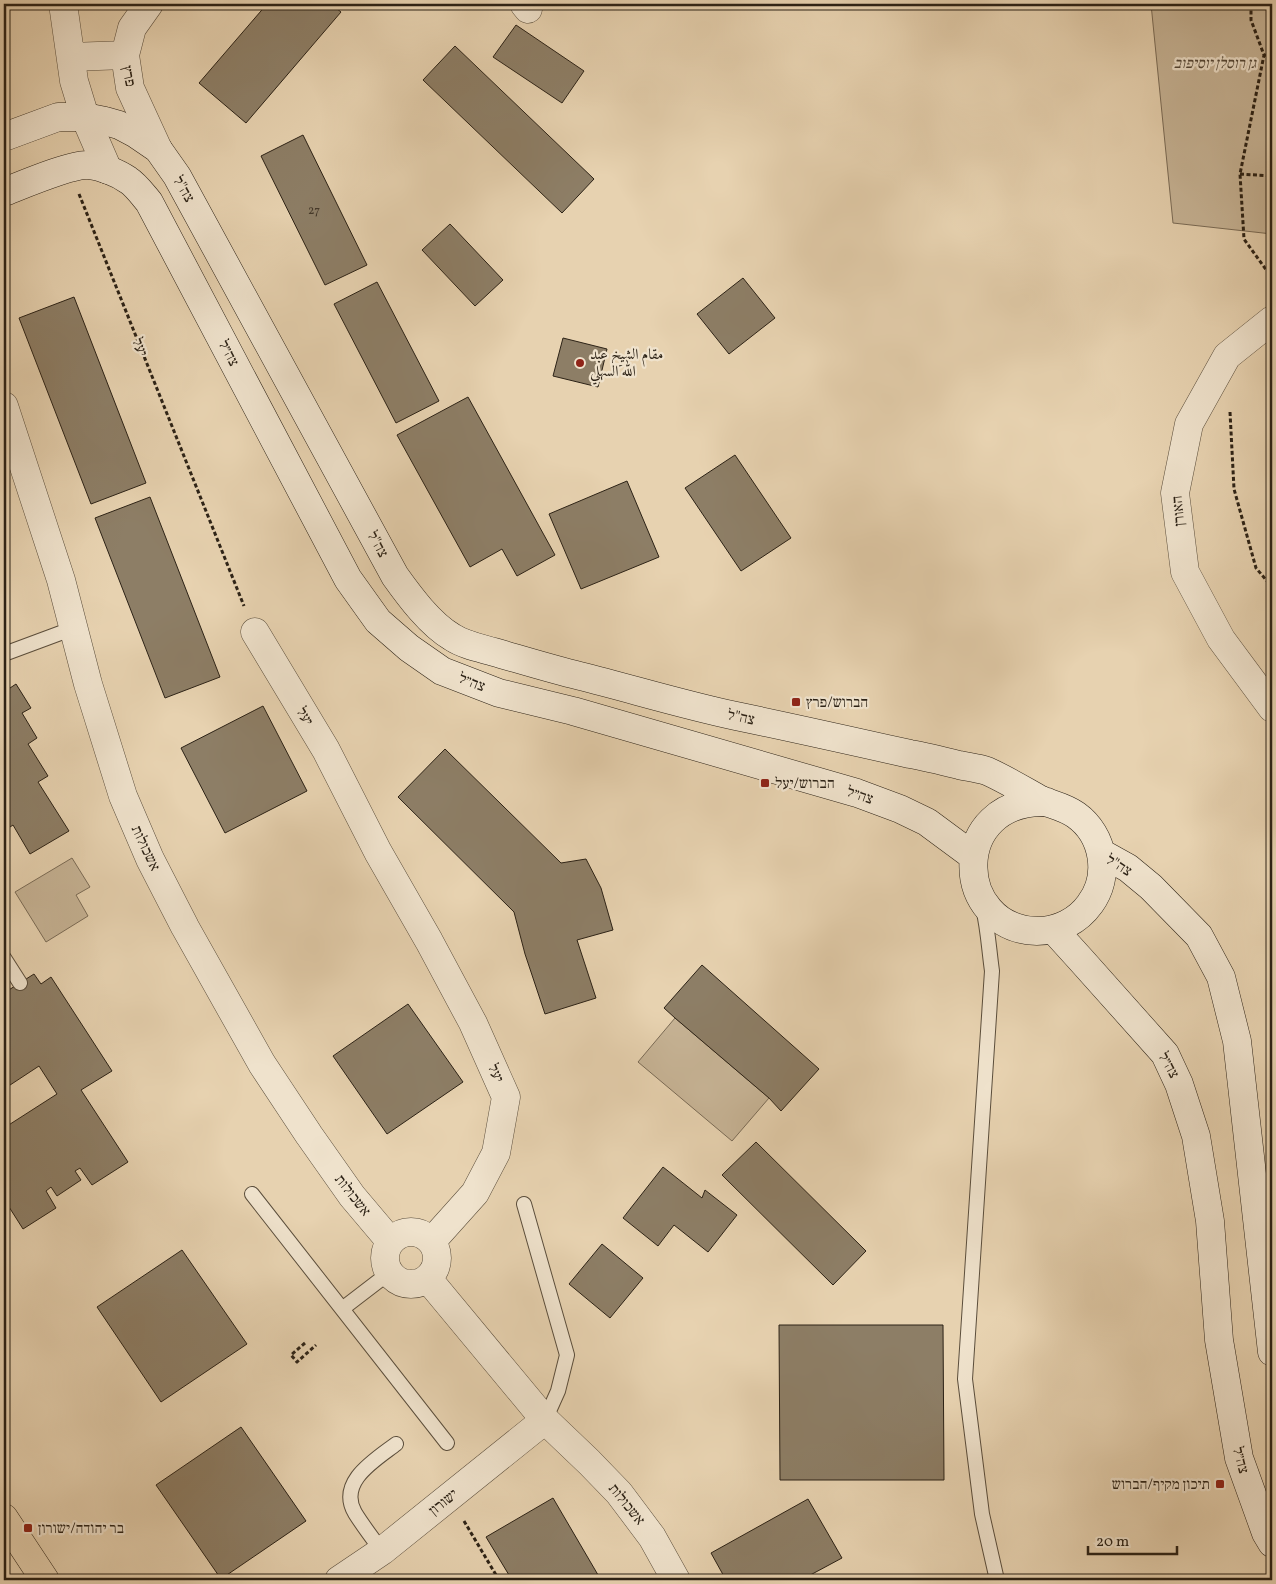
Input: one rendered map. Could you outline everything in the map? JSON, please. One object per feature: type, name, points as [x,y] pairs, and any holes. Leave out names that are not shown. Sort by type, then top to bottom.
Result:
[{"type":"main road","points":[[63,4],[74,81],[85,117],[108,170]]},
{"type":"main road","name":"פרץ","points":[[149,4],[132,28],[125,54],[130,88],[158,149]]},
{"type":"main road","points":[[71,57],[125,54]]},
{"type":"main road","points":[[4,137],[58,117],[85,117]]},
{"type":"main road","name":"צה\"ל","points":[[85,117],[119,125],[158,149],[177,176],[395,576],[411,598],[452,638],[472,646],[552,670],[718,712],[986,770],[1047,802],[1066,808],[1082,819],[1094,835],[1101,853],[1128,868],[1152,888],[1199,936],[1221,977],[1237,1041],[1272,1352]]},
{"type":"main road","points":[[4,192],[69,168],[87,165],[108,170]]},
{"type":"main road","name":"צה״ל","points":[[108,170],[128,180],[149,202],[348,579],[378,621],[408,648],[442,670],[499,693],[573,711],[716,751],[883,802],[926,822],[973,856]]},
{"type":"main road","name":"האורן","points":[[1272,320],[1227,356],[1189,424],[1175,493],[1185,572],[1221,640],[1272,708]]},
{"type":"main road","name":"אשכולות","points":[[4,406],[61,580],[88,684],[123,796],[150,859],[185,927],[262,1064],[352,1196],[390,1241]]},
{"type":"main road","name":"יעל","points":[[255,632],[326,750],[378,852],[473,1023],[506,1097],[496,1153],[475,1192],[432,1241]]},
{"type":"main road","points":[[1047,802],[1032,802],[1018,805],[999,815],[984,830],[977,842],[973,856],[974,876],[979,894],[997,917],[1023,929],[1038,931],[1053,930],[1073,920],[1089,906],[1095,896],[1102,875],[1101,853]]},
{"type":"main road","name":"צה״ל","points":[[1053,930],[1165,1054],[1179,1084],[1196,1136],[1210,1220],[1219,1340],[1238,1458],[1266,1533],[1272,1543]]},
{"type":"main road","points":[[408,1231],[417,1232],[426,1235],[432,1241],[438,1257],[437,1265],[428,1279],[420,1283],[403,1283],[390,1273],[386,1265],[385,1256],[390,1241],[399,1234],[408,1231]]},
{"type":"main road","name":"אשכולות","points":[[428,1279],[545,1420],[619,1492],[652,1536],[676,1580]]},
{"type":"main road","name":"ישורון","points":[[338,1580],[382,1551],[545,1420]]},
{"type":"main road","points":[[4,1518],[45,1580]]},
{"type":"lane","points":[[4,654],[74,628]]},
{"type":"lane","points":[[979,894],[987,926],[992,971],[965,1379],[982,1514],[997,1580]]},
{"type":"lane","points":[[988,945],[993,938],[1003,932],[1023,929]]},
{"type":"lane","points":[[4,958],[20,983]]},
{"type":"lane","points":[[252,1194],[447,1443]]},
{"type":"lane","points":[[524,1204],[567,1355],[558,1391],[545,1420]]},
{"type":"lane","points":[[342,1309],[390,1273]]},
{"type":"lane","points":[[382,1551],[354,1512],[350,1495],[356,1478],[369,1464],[396,1444]]},
{"type":"path","points":[[1251,4],[1251,20],[1264,55],[1240,174],[1244,240],[1272,278]]},
{"type":"path","points":[[1264,55],[1272,56]]},
{"type":"path","name":"יעל","points":[[69,168],[255,632]]},
{"type":"path","points":[[1240,174],[1272,176]]},
{"type":"path","points":[[1229,404],[1234,490],[1256,568],[1272,587]]},
{"type":"path","points":[[305,1343],[291,1356],[297,1362],[316,1345]]},
{"type":"path","points":[[449,1497],[499,1580]]},
{"type":"green space","name":"גן רוסלן יוסיפוב","points":[[1151,4],[1272,4],[1272,234],[1173,223]]},
{"type":"green space","points":[[72,858],[90,887],[76,895],[88,916],[46,942],[15,892]]},
{"type":"green space","points":[[675,1018],[769,1098],[732,1141],[638,1062]]},
{"type":"building","points":[[267,4],[331,4],[341,12],[246,123],[199,83]]},
{"type":"building","points":[[516,25],[584,71],[562,103],[493,57]]},
{"type":"building","points":[[455,46],[594,179],[562,213],[423,80]]},
{"type":"building","points":[[303,135],[367,265],[325,285],[261,156]]},
{"type":"building","points":[[450,224],[503,280],[475,306],[422,250]]},
{"type":"building","points":[[743,278],[775,318],[729,354],[697,314]]},
{"type":"building","points":[[377,282],[439,401],[396,423],[334,304]]},
{"type":"building","points":[[74,297],[146,483],[91,504],[19,318]]},
{"type":"building","name":"مقام الشيخ عبد الله السهلي","points":[[563,338],[607,349],[598,387],[553,376]]},
{"type":"building","points":[[468,397],[555,555],[517,576],[502,549],[470,567],[397,435]]},
{"type":"building","points":[[735,455],[791,538],[741,571],[685,488]]},
{"type":"building","points":[[627,481],[659,557],[581,589],[549,514]]},
{"type":"building","points":[[150,497],[220,677],[165,698],[95,518]]},
{"type":"building","points":[[16,684],[31,708],[22,713],[37,738],[28,744],[48,776],[38,782],[69,831],[30,854],[13,825],[4,831],[4,692]]},
{"type":"building","points":[[263,706],[307,791],[225,833],[181,748]]},
{"type":"building","points":[[445,749],[561,863],[586,859],[601,888],[613,930],[577,940],[596,998],[545,1014],[525,954],[514,912],[398,797]]},
{"type":"building","points":[[702,965],[819,1069],[781,1111],[769,1098],[664,1008]]},
{"type":"building","points":[[34,974],[41,984],[51,977],[112,1071],[81,1090],[128,1162],[92,1185],[80,1168],[75,1171],[81,1180],[57,1196],[51,1187],[46,1191],[56,1208],[23,1229],[4,1199],[4,1128],[57,1094],[39,1066],[4,1089],[4,993]]},
{"type":"building","points":[[408,1004],[463,1082],[387,1134],[333,1056]]},
{"type":"building","points":[[756,1142],[866,1251],[833,1285],[722,1175]]},
{"type":"building","points":[[663,1167],[702,1198],[705,1190],[737,1215],[708,1252],[674,1225],[658,1246],[623,1218]]},
{"type":"building","points":[[602,1244],[643,1278],[610,1318],[569,1284]]},
{"type":"building","points":[[182,1250],[247,1344],[161,1402],[97,1307]]},
{"type":"building","points":[[779,1325],[943,1325],[944,1480],[780,1480]]},
{"type":"building","points":[[241,1427],[306,1521],[221,1579],[156,1485]]},
{"type":"building","points":[[553,1498],[601,1580],[512,1580],[486,1537]]},
{"type":"building","points":[[808,1499],[842,1558],[801,1580],[726,1580],[711,1553]]},
{"type":"place","name":"مقام الشيخ عبد الله السهلي","points":[[580,363]]},
{"type":"place","name":"הברוש/פרץ","points":[[796,702]]},
{"type":"place","name":"הברוש/יעל","points":[[765,783]]},
{"type":"place","name":"תיכון מקיף/הברוש","points":[[1220,1484]]},
{"type":"place","name":"בר יהודה/ישורון","points":[[28,1528]]}]
